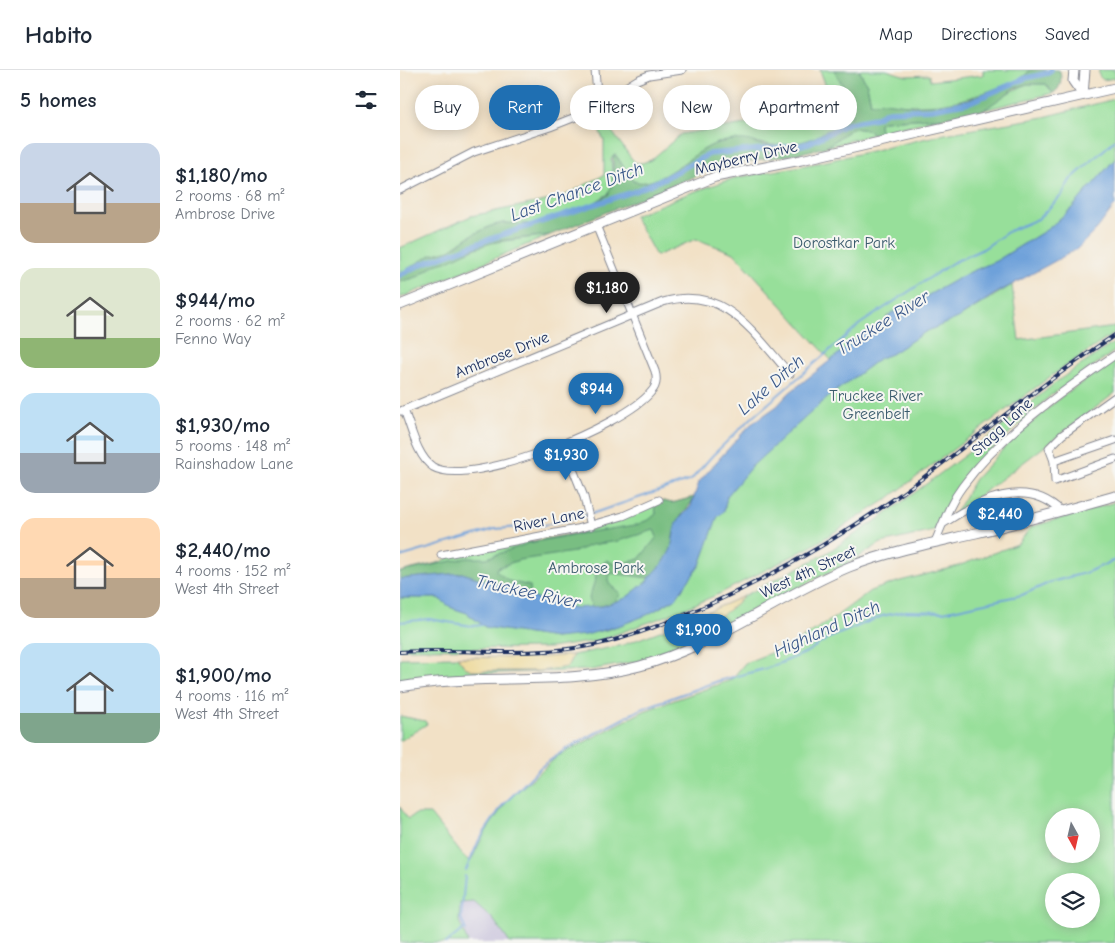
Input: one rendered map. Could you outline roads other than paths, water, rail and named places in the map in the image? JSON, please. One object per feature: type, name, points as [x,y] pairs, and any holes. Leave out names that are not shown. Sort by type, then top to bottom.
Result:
[{"type":"main road","points":[[1074,70],[1073,81],[1083,96]]},
{"type":"main road","points":[[1083,96],[1085,70]]},
{"type":"main road","name":"Mayberry Drive","points":[[400,305],[680,190],[727,174],[801,160],[1115,88]]},
{"type":"main road","name":"West 4th Street","points":[[400,687],[465,679],[579,676],[642,665],[690,647],[847,568],[895,552],[1115,496]]},
{"type":"street","points":[[595,70],[596,85]]},
{"type":"street","points":[[629,85],[649,75],[682,70]]},
{"type":"street","points":[[400,190],[464,156],[570,119]]},
{"type":"street","points":[[402,411],[424,457],[432,466],[444,471],[463,471],[491,466],[563,444],[619,416],[646,398],[654,389],[655,371],[596,225]]},
{"type":"street","name":"Ambrose Drive","points":[[402,411],[663,302],[680,298],[697,298],[727,308],[742,320],[790,374]]},
{"type":"street","name":"Stagg Lane","points":[[935,542],[962,487],[994,452],[1054,398],[1115,355]]},
{"type":"street","points":[[1115,397],[1051,444],[1050,453],[1054,460],[1053,478],[1058,481],[1115,459]]},
{"type":"street","points":[[1054,460],[1115,440]]},
{"type":"street","points":[[563,444],[591,522]]},
{"type":"street","points":[[943,524],[981,502],[1025,492],[1038,496],[1061,511]]},
{"type":"street","name":"River Lane","points":[[441,556],[623,516],[659,500]]},
{"type":"water","name":"Truckee River","points":[[1115,159],[1115,205],[1097,229],[1077,249],[995,294],[958,318],[925,332],[891,354],[880,358],[828,397],[751,467],[727,496],[724,511],[717,518],[700,565],[675,599],[647,615],[621,625],[586,635],[555,638],[485,627],[467,613],[452,608],[438,598],[400,598],[400,579],[462,573],[524,593],[542,601],[577,608],[603,606],[626,598],[646,582],[664,562],[671,549],[676,523],[691,506],[699,482],[750,425],[777,406],[789,393],[865,333],[884,322],[892,312],[898,312],[968,273],[996,261],[1048,229],[1072,208]]},
{"type":"waterway","name":"Last Chance Ditch","points":[[400,275],[422,264],[493,238],[635,191],[665,178],[709,154],[797,146],[809,143],[849,123],[875,118],[888,111],[932,109],[970,102],[1026,78],[1048,73],[1051,70]]},
{"type":"waterway","name":"Lake Ditch","points":[[591,514],[691,480],[712,456],[747,422],[860,324],[952,263],[983,249],[1009,231],[1038,219],[1062,195],[1070,180],[1115,140]]},
{"type":"waterway","name":"Lake Ditch","points":[[400,557],[495,529],[545,525],[587,515]]},
{"type":"waterway","name":"Highland Ditch","points":[[466,870],[479,840],[502,806],[541,767],[566,749],[641,709],[718,681],[768,668],[805,653],[829,638],[882,616],[906,611],[943,612],[1022,595],[1051,582],[1085,573],[1115,560]]},
{"type":"waterway","points":[[400,622],[429,619],[472,626],[482,625]]},
{"type":"waterway","name":"Highland Ditch","points":[[465,876],[461,918],[466,931]]},
{"type":"waterway","points":[[446,943],[465,928]]},
{"type":"railway","points":[[400,652],[522,652],[570,649],[623,638],[666,623],[708,605],[780,570],[872,514],[922,479],[1086,354],[1115,335]]},
{"type":"park label","name":"Dorostkar Park","points":[[844,243]]},
{"type":"park label","name":"Truckee River Greenbelt","points":[[876,405]]},
{"type":"park label","name":"Ambrose Park","points":[[596,568]]}]
